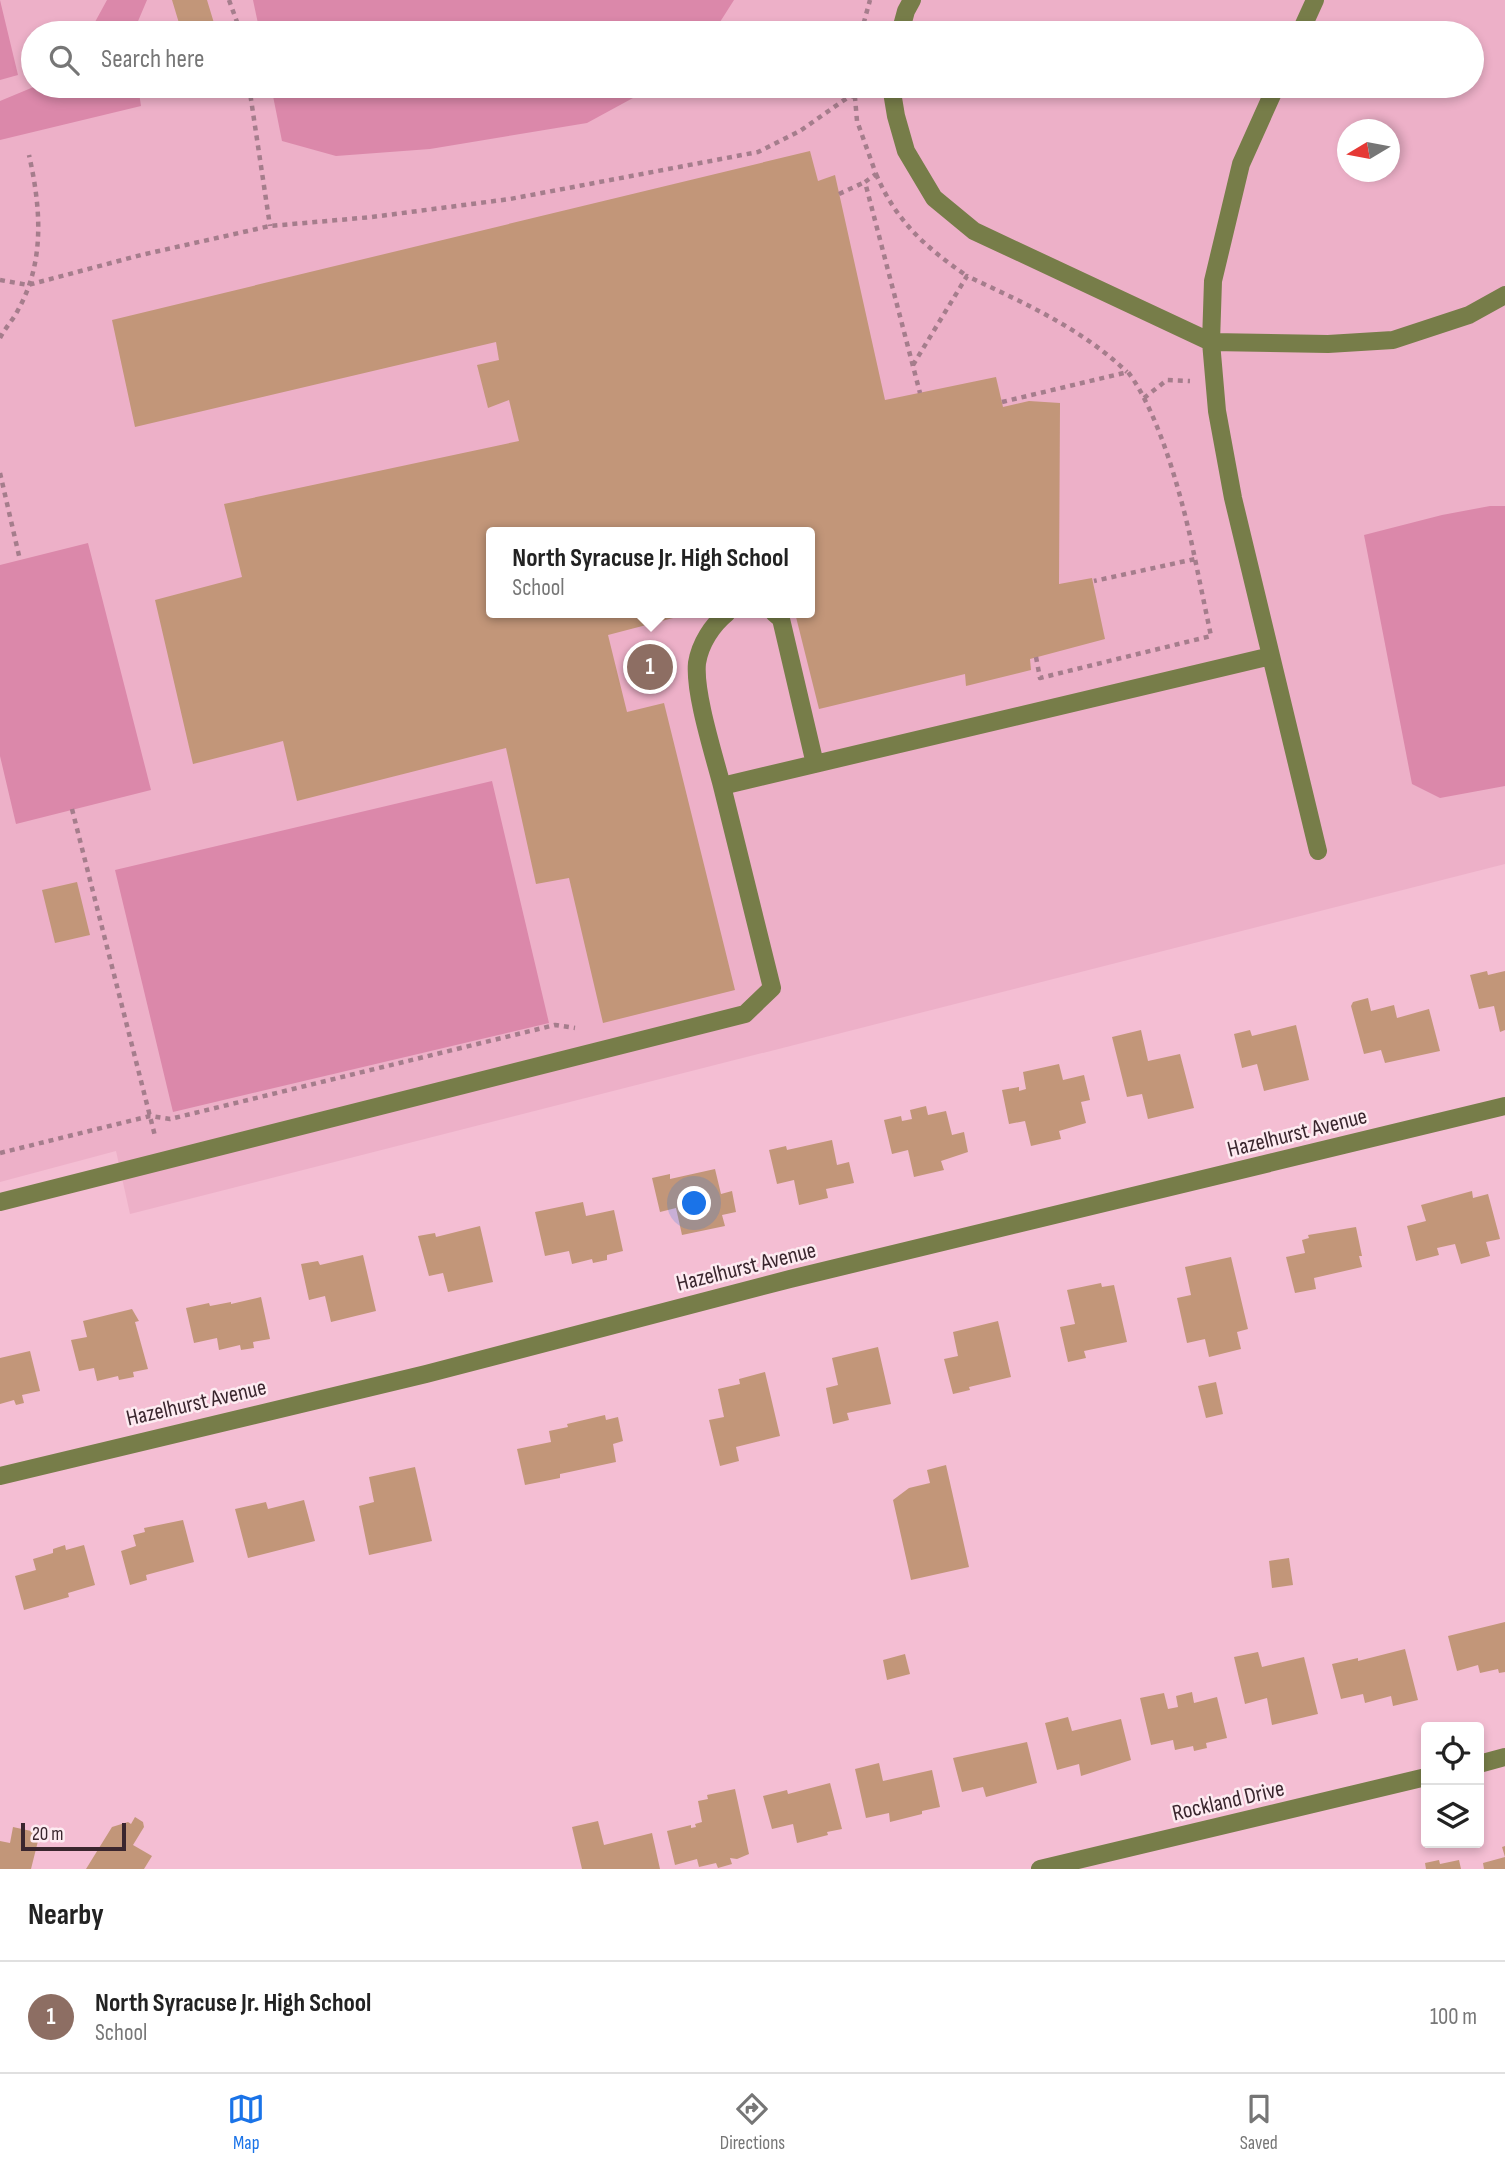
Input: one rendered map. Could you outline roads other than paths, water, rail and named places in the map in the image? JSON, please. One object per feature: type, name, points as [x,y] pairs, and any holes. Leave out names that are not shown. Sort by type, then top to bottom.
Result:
[{"type":"street","points":[[903,21],[912,0]]},
{"type":"street","points":[[1305,21],[1313,1]]},
{"type":"street","points":[[893,98],[906,151],[934,198],[974,231],[1211,342],[1328,344],[1393,341],[1469,315],[1505,295]]},
{"type":"street","points":[[1271,98],[1241,164],[1213,281],[1211,342],[1217,411],[1233,498],[1318,850]]},
{"type":"street","points":[[0,1202],[745,1014],[772,988],[703,709],[697,664],[704,641],[720,618]]},
{"type":"street","points":[[780,618],[816,764]]},
{"type":"street","points":[[722,786],[1271,656]]},
{"type":"street","name":"Hazelhurst Avenue","points":[[0,1476],[426,1374],[790,1279],[1505,1106]]},
{"type":"street","points":[[1484,1763],[1505,1757]]},
{"type":"street","name":"Rockland Drive","points":[[1040,1869],[1421,1778]]},
{"type":"place","name":"North Syracuse Jr. High School","points":[[650,667]]}]
